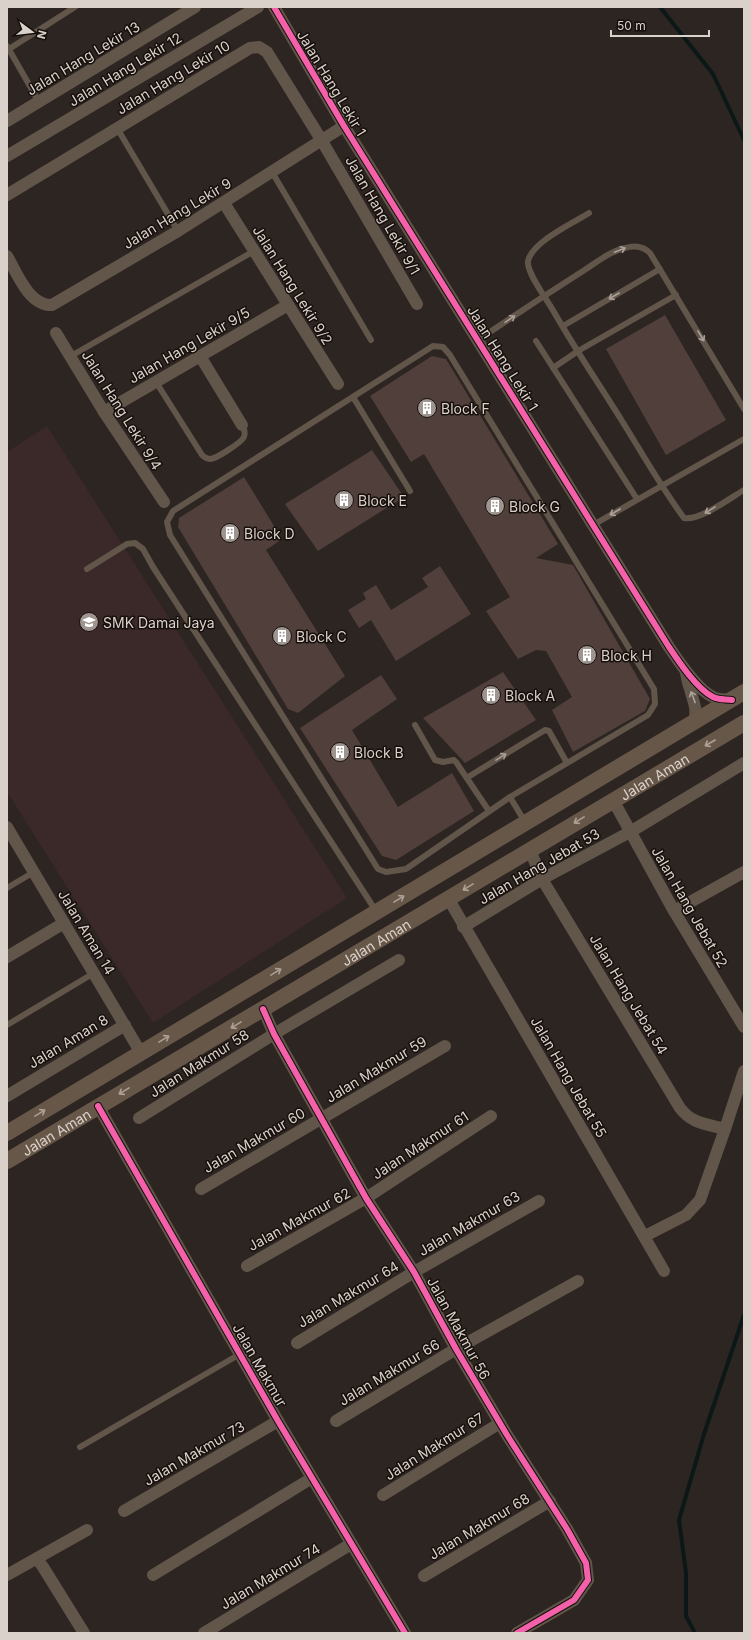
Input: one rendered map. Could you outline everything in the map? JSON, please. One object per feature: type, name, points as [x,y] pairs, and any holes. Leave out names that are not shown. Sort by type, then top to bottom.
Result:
[{"type":"main road","name":"Jalan Aman","points":[[7,1133],[738,696]]},
{"type":"main road","name":"Jalan Aman","points":[[7,1161],[744,723]]},
{"type":"street","name":"Jalan Hang Lekir 13","points":[[7,121],[195,7]]},
{"type":"street","name":"Jalan Hang Lekir 12","points":[[7,156],[258,7]]},
{"type":"street","name":"Jalan Hang Lekir 1","points":[[274,7],[344,126],[686,673],[707,693],[719,699],[738,696]]},
{"type":"street","name":"Jalan Hang Lekir 10","points":[[7,195],[250,48],[259,47],[267,52],[322,141]]},
{"type":"street","name":"Jalan Hang Lekir 9","points":[[7,256],[30,294],[45,306],[52,305],[224,203],[344,126]]},
{"type":"street","name":"Jalan Hang Lekir 9/1","points":[[322,141],[417,304]]},
{"type":"street","name":"Jalan Hang Lekir 9/2","points":[[224,203],[338,384]]},
{"type":"street","name":"Jalan Hang Lekir 9/5","points":[[104,412],[288,305]]},
{"type":"street","name":"Jalan Hang Lekir 9/4","points":[[56,333],[104,412],[164,502]]},
{"type":"street","points":[[200,356],[242,425]]},
{"type":"street","name":"Jalan Hang Lekir 1","points":[[686,673],[690,691],[696,707],[696,715],[699,719]]},
{"type":"street","name":"Jalan Hang Jebat 53","points":[[463,927],[542,879],[630,832],[744,763]]},
{"type":"street","name":"Jalan Hang Jebat 52","points":[[613,800],[674,911],[744,1027]]},
{"type":"street","name":"Jalan Aman 14","points":[[7,827],[141,1053]]},
{"type":"street","name":"Jalan Hang Jebat 54","points":[[530,850],[542,879],[680,1108],[686,1116],[692,1120],[725,1129]]},
{"type":"street","points":[[674,911],[744,872]]},
{"type":"street","name":"Jalan Hang Jebat 55","points":[[448,898],[463,927],[664,1271]]},
{"type":"street","points":[[7,957],[64,923]]},
{"type":"street","name":"Jalan Makmur 58","points":[[139,1118],[274,1034],[399,960]]},
{"type":"street","name":"Jalan Makmur 56","points":[[262,1009],[274,1034],[366,1198],[414,1272],[456,1349],[500,1423],[550,1501],[586,1563],[588,1580],[574,1600],[517,1633]]},
{"type":"street","name":"Jalan Aman 8","points":[[7,1096],[124,1025]]},
{"type":"street","name":"Jalan Makmur 59","points":[[322,1118],[445,1046]]},
{"type":"street","points":[[644,1236],[686,1215],[700,1200],[744,1071]]},
{"type":"street","name":"Jalan Makmur","points":[[98,1106],[278,1421],[405,1633]]},
{"type":"street","name":"Jalan Makmur 61","points":[[366,1198],[491,1116]]},
{"type":"street","name":"Jalan Makmur 60","points":[[201,1188],[322,1118]]},
{"type":"street","name":"Jalan Makmur 62","points":[[246,1266],[366,1198]]},
{"type":"street","name":"Jalan Makmur 63","points":[[414,1272],[538,1201]]},
{"type":"street","name":"Jalan Makmur 64","points":[[297,1343],[414,1272]]},
{"type":"street","name":"Jalan Makmur 66","points":[[336,1420],[456,1349],[578,1281]]},
{"type":"street","name":"Jalan Makmur 73","points":[[124,1511],[278,1421]]},
{"type":"street","name":"Jalan Makmur 67","points":[[383,1495],[500,1423]]},
{"type":"street","points":[[153,1575],[312,1478]]},
{"type":"street","name":"Jalan Makmur 68","points":[[424,1576],[550,1501]]},
{"type":"street","points":[[7,1575],[87,1530]]},
{"type":"street","name":"Jalan Makmur 74","points":[[204,1633],[351,1544]]},
{"type":"street","points":[[37,1559],[84,1633]]},
{"type":"lane","points":[[39,102],[8,48],[75,7]]},
{"type":"lane","points":[[117,128],[178,231]]},
{"type":"lane","points":[[272,172],[371,340]]},
{"type":"lane","points":[[589,214],[543,242],[531,254],[528,262],[530,273],[662,486],[684,518],[688,519],[704,513],[744,490]]},
{"type":"lane","points":[[478,340],[608,255],[626,247],[636,246],[646,249],[660,269],[744,409]]},
{"type":"lane","points":[[71,356],[254,251]]},
{"type":"lane","points":[[563,326],[660,269]]},
{"type":"lane","points":[[554,368],[578,351],[676,295]]},
{"type":"lane","points":[[536,341],[637,499]]},
{"type":"lane","points":[[434,346],[443,347],[454,362],[654,689],[656,704],[648,715],[510,797],[406,869],[386,872],[378,869],[170,535],[167,522],[173,511],[353,397],[434,346]]},
{"type":"lane","points":[[156,382],[202,455],[206,458],[211,460],[216,458],[241,442],[244,438],[245,432],[242,425]]},
{"type":"lane","points":[[353,397],[410,491]]},
{"type":"lane","points":[[593,525],[744,439]]},
{"type":"lane","points":[[87,569],[127,544],[135,543],[143,549],[153,567],[377,912]]},
{"type":"lane","points":[[414,725],[435,760],[443,762],[454,760],[468,777],[489,811]]},
{"type":"lane","points":[[468,777],[545,730],[549,731],[567,763]]},
{"type":"lane","points":[[510,797],[526,823]]},
{"type":"lane","points":[[7,888],[34,872]]},
{"type":"lane","points":[[7,1025],[94,973]]},
{"type":"lane","points":[[80,1447],[240,1354]]},
{"type":"shaded area","name":"SMK Damai Jaya","points":[[47,426],[347,898],[153,1023],[7,792],[7,452]]},
{"type":"building","points":[[665,315],[726,420],[666,455],[606,349]]},
{"type":"building","points":[[432,356],[446,359],[558,544],[536,558],[573,565],[650,699],[645,711],[573,752],[552,710],[572,697],[546,651],[536,650],[518,659],[486,611],[510,597],[424,454],[411,462],[370,396]]},
{"type":"building","name":"Block E","points":[[372,450],[404,497],[318,551],[285,504]]},
{"type":"building","points":[[244,477],[282,539],[266,550],[345,676],[298,713],[288,709],[178,527],[179,518]]},
{"type":"building","points":[[440,566],[471,614],[396,661],[371,620],[359,628],[348,610],[366,599],[363,593],[376,585],[391,610],[428,587],[422,578]]},
{"type":"building","name":"Block A","points":[[503,672],[536,720],[465,763],[423,718]]},
{"type":"building","name":"Block B","points":[[381,675],[397,699],[352,730],[398,807],[452,773],[474,811],[396,860],[382,856],[300,728]]},
{"type":"waterway","points":[[660,7],[713,74],[744,140]]},
{"type":"waterway","points":[[695,1633],[686,1616],[686,1573],[679,1520],[704,1434],[744,1315]]},
{"type":"cycle path","points":[[274,7],[344,126],[669,647],[689,675],[701,688],[718,699],[732,700]]},
{"type":"cycle path","points":[[263,1009],[274,1034],[366,1198],[414,1272],[456,1349],[507,1435],[567,1529],[586,1563],[588,1580],[574,1600],[517,1633]]},
{"type":"cycle path","points":[[98,1106],[278,1421],[405,1633]]},
{"type":"place","name":"Block F","points":[[427,408]]},
{"type":"place","name":"Block E","points":[[344,500]]},
{"type":"place","name":"Block G","points":[[495,506]]},
{"type":"place","name":"Block D","points":[[230,533]]},
{"type":"place","name":"SMK Damai Jaya","points":[[89,622]]},
{"type":"place","name":"Block C","points":[[282,636]]},
{"type":"place","name":"Block H","points":[[587,655]]},
{"type":"place","name":"Block A","points":[[491,695]]},
{"type":"place","name":"Block B","points":[[340,752]]}]
